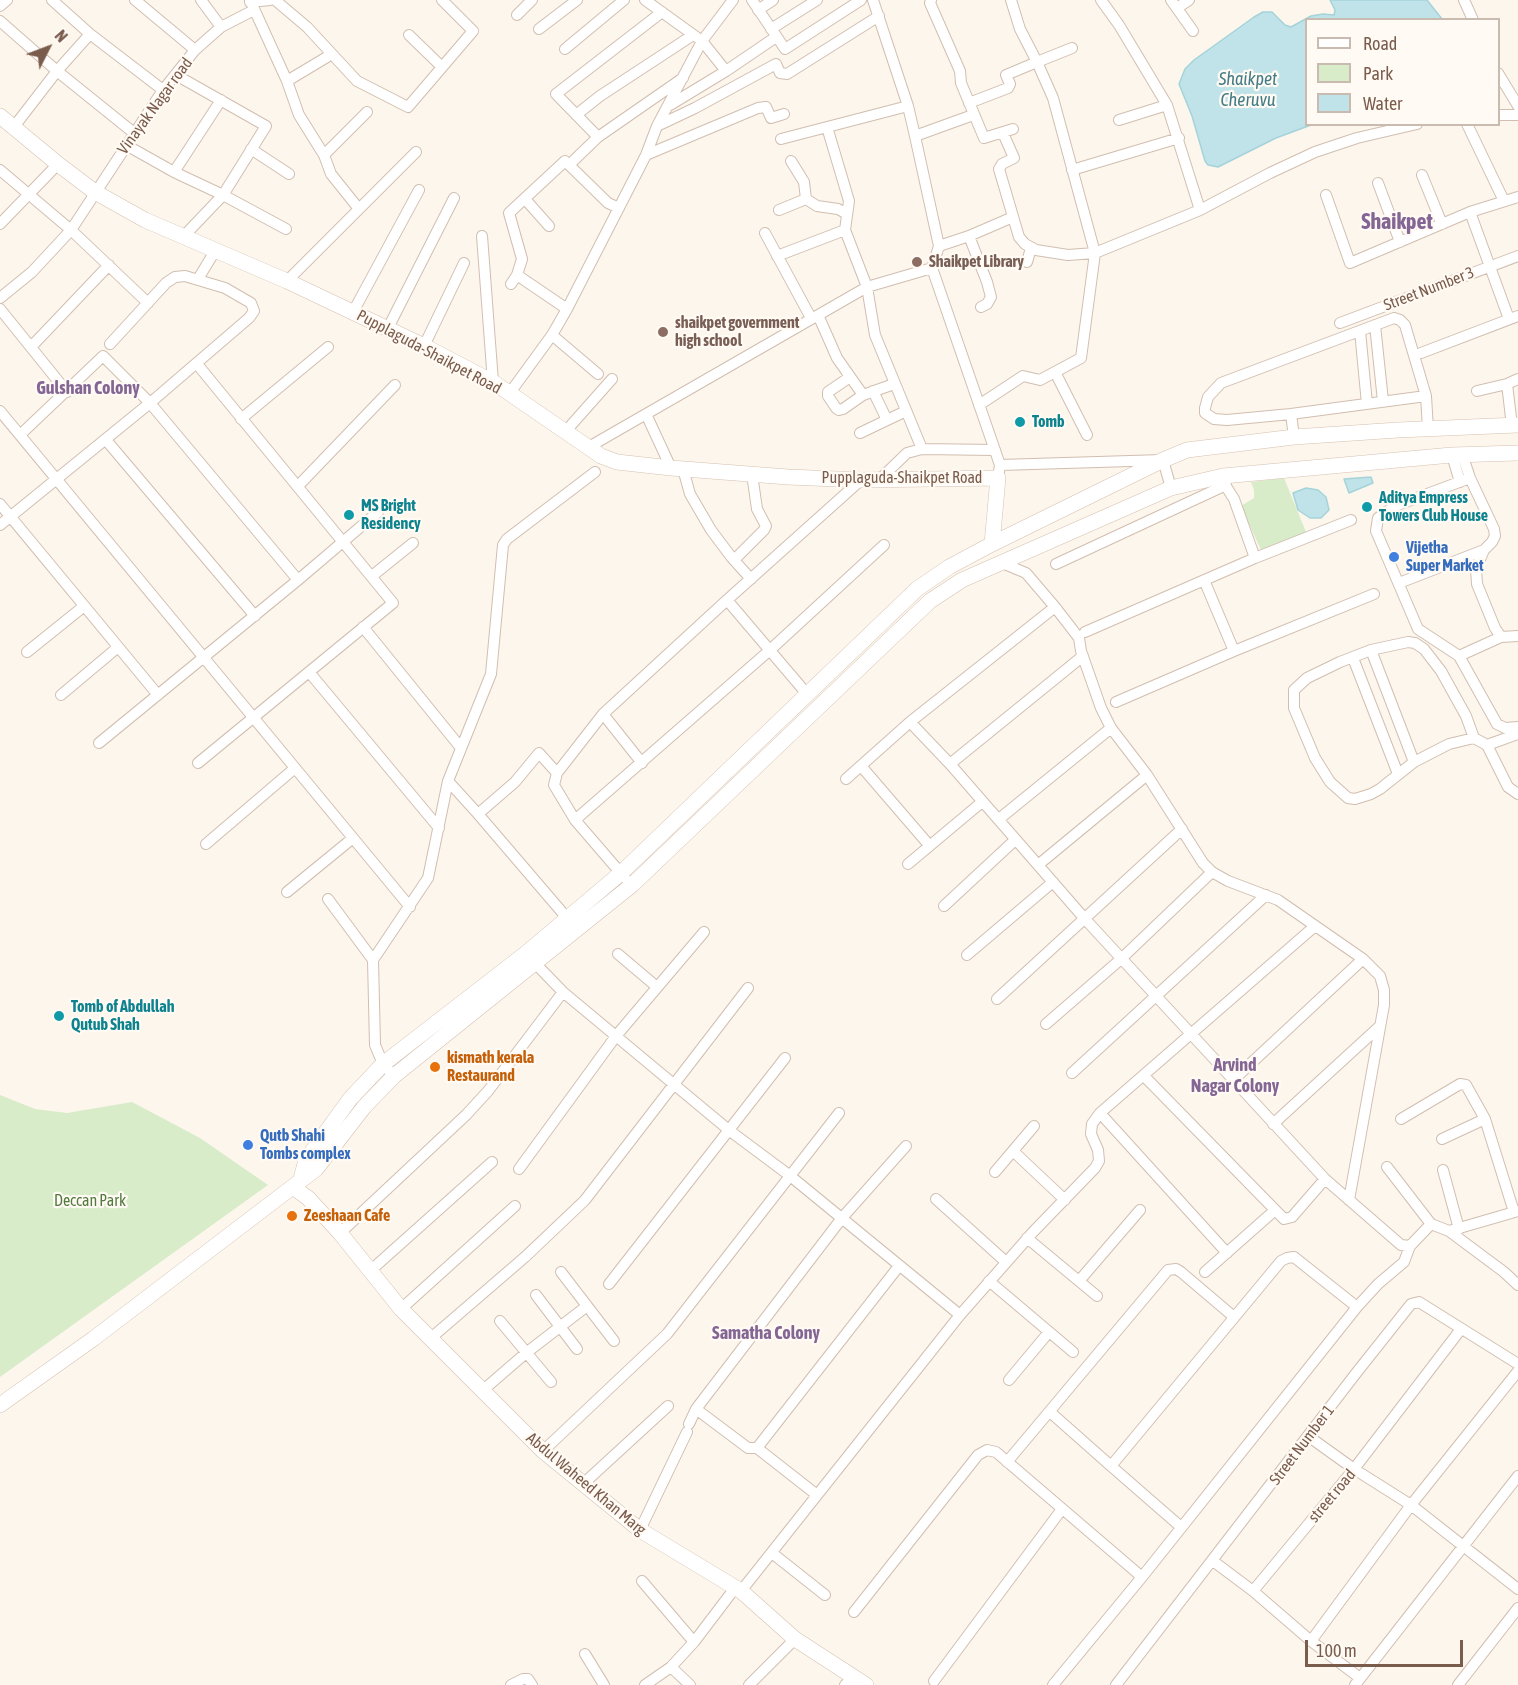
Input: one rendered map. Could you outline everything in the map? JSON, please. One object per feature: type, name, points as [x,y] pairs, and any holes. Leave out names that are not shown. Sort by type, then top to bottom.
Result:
[{"type":"street","points":[[0,6],[7,0]]},
{"type":"street","points":[[52,0],[90,34],[163,90]]},
{"type":"street","points":[[135,0],[195,51]]},
{"type":"street","points":[[201,0],[221,27]]},
{"type":"street","points":[[270,0],[251,4],[287,81],[299,115],[324,155],[331,174],[359,209]]},
{"type":"street","points":[[275,0],[307,27],[357,81],[408,107],[473,31],[442,0]]},
{"type":"street","points":[[517,15],[532,0]]},
{"type":"street","points":[[540,29],[577,0]]},
{"type":"street","points":[[565,49],[624,0]]},
{"type":"street","points":[[645,0],[698,38],[726,71]]},
{"type":"street","points":[[752,0],[785,49],[861,0]]},
{"type":"street","points":[[759,10],[773,0]]},
{"type":"street","points":[[669,106],[726,71],[816,0]]},
{"type":"street","points":[[873,0],[908,106],[915,136],[939,246],[932,268],[995,450],[999,472],[992,544],[1002,562],[1026,573],[1079,638],[1101,708],[1111,728],[1147,774],[1203,863],[1212,872],[1228,881],[1278,900],[1363,959],[1380,976],[1384,990],[1384,1005],[1349,1200]]},
{"type":"street","points":[[931,0],[930,3],[960,71],[961,83],[973,115],[985,139],[1008,131],[1014,158],[999,167],[1019,237],[1031,248],[1068,255],[1095,253],[1200,210],[1315,152],[1357,138],[1408,126]]},
{"type":"street","points":[[979,405],[1023,376],[1027,375],[1037,381],[1081,358],[1095,253],[1053,98],[1020,29],[1011,0]]},
{"type":"street","points":[[1101,0],[1119,24],[1167,105],[1200,210]]},
{"type":"street","points":[[1189,0],[1174,4],[1193,31]]},
{"type":"street","points":[[1464,0],[1472,18]]},
{"type":"street","points":[[509,394],[552,335],[567,309],[646,155],[657,126],[684,77],[698,38],[727,2]]},
{"type":"street","name":"Vinayak Nagar road","points":[[0,298],[32,272],[71,230],[163,90],[195,51],[251,4]]},
{"type":"street","points":[[598,137],[556,94],[662,12]]},
{"type":"street","points":[[657,126],[776,64],[780,73],[787,74],[879,16]]},
{"type":"street","points":[[0,21],[57,71],[134,133]]},
{"type":"street","points":[[13,128],[57,71],[90,34]]},
{"type":"street","points":[[409,35],[442,68]]},
{"type":"street","points":[[576,115],[600,96],[698,38]]},
{"type":"street","points":[[969,103],[1008,88],[1010,84],[1006,75],[1072,48]]},
{"type":"street","points":[[287,81],[327,57]]},
{"type":"street","points":[[176,75],[266,126],[223,195],[183,237]]},
{"type":"street","points":[[1500,76],[1518,106]]},
{"type":"street","points":[[569,165],[598,137],[684,77]]},
{"type":"street","points":[[174,172],[221,100]]},
{"type":"street","points":[[1119,120],[1167,105]]},
{"type":"street","points":[[782,139],[908,106]]},
{"type":"street","points":[[646,155],[758,108],[766,107],[771,118],[784,114]]},
{"type":"street","points":[[324,155],[367,112]]},
{"type":"street","points":[[915,136],[973,115]]},
{"type":"street","points":[[1500,115],[1518,115]]},
{"type":"street","name":"Pupplaguda-Shaikpet Road","points":[[0,116],[96,192],[145,220],[287,281],[424,346],[493,382],[587,448],[617,462],[677,469],[861,480],[999,472]]},
{"type":"street","points":[[1468,126],[1504,201]]},
{"type":"street","points":[[827,127],[849,201],[845,230],[867,287],[874,334],[922,449]]},
{"type":"street","points":[[1072,170],[1179,138]]},
{"type":"street","points":[[126,146],[286,229]]},
{"type":"street","points":[[251,149],[289,174]]},
{"type":"street","points":[[287,281],[416,152]]},
{"type":"street","points":[[567,309],[514,280],[522,259],[509,213],[565,161],[608,203],[619,208]]},
{"type":"street","points":[[791,161],[804,182],[806,199]]},
{"type":"street","points":[[0,224],[58,164]]},
{"type":"street","points":[[0,170],[71,230],[148,303]]},
{"type":"street","points":[[1422,175],[1442,224]]},
{"type":"street","points":[[1378,183],[1400,242]]},
{"type":"street","points":[[353,312],[419,190]]},
{"type":"street","points":[[1326,195],[1350,263],[1470,212],[1518,197]]},
{"type":"street","points":[[388,328],[454,198]]},
{"type":"street","points":[[525,199],[549,226]]},
{"type":"street","points":[[806,199],[817,206],[838,209],[847,214]]},
{"type":"street","points":[[779,210],[806,199]]},
{"type":"street","points":[[1421,354],[1513,317],[1488,266],[1470,212]]},
{"type":"street","points":[[939,246],[1013,217]]},
{"type":"street","points":[[777,256],[845,230]]},
{"type":"street","points":[[765,233],[837,358],[850,377],[868,393],[886,420]]},
{"type":"street","points":[[482,236],[493,382]]},
{"type":"street","points":[[969,236],[991,297],[987,304],[981,307]]},
{"type":"street","points":[[1027,262],[1031,248]]},
{"type":"street","points":[[198,279],[215,251]]},
{"type":"street","name":"Street Number 3","points":[[1340,323],[1518,256]]},
{"type":"street","points":[[424,346],[464,263]]},
{"type":"street","points":[[31,347],[109,266]]},
{"type":"street","points":[[587,448],[867,287],[932,268]]},
{"type":"street","points":[[0,525],[150,403],[249,318],[254,311],[251,303],[225,288],[185,276],[175,277],[166,283],[110,344]]},
{"type":"street","points":[[0,309],[67,392]]},
{"type":"street","points":[[1426,396],[1292,417],[1214,419],[1208,416],[1205,408],[1211,392],[1221,383],[1394,318],[1405,325],[1426,396],[1428,429]]},
{"type":"street","points":[[1375,326],[1383,401]]},
{"type":"street","points":[[1360,331],[1367,404]]},
{"type":"street","points":[[552,335],[598,374]]},
{"type":"street","points":[[242,419],[328,347]]},
{"type":"street","points":[[20,435],[103,356],[150,403],[298,580]]},
{"type":"street","points":[[196,364],[393,603],[198,763]]},
{"type":"street","points":[[1055,372],[1087,435]]},
{"type":"street","points":[[850,377],[828,392],[828,396],[839,410],[868,393],[894,384]]},
{"type":"street","points":[[565,432],[612,379]]},
{"type":"street","points":[[1477,391],[1518,379]]},
{"type":"street","points":[[0,1404],[93,1339],[316,1169],[364,1107],[394,1076],[530,958],[567,918],[621,873],[916,590],[950,567],[992,544],[1187,450],[1294,437],[1515,425],[1507,384]]},
{"type":"street","points":[[298,486],[395,385]]},
{"type":"street","points":[[0,411],[410,907]]},
{"type":"street","points":[[860,433],[906,411]]},
{"type":"street","points":[[646,414],[711,530],[751,579]]},
{"type":"street","points":[[1292,417],[1294,437]]},
{"type":"street","points":[[106,440],[255,616]]},
{"type":"street","points":[[880,479],[908,453],[922,449],[995,450]]},
{"type":"street","points":[[297,1183],[306,1160],[350,1099],[383,1064],[632,885],[930,601],[962,580],[1171,488],[1457,454],[1518,453]]},
{"type":"street","points":[[1457,454],[1465,480],[1494,529],[1495,536],[1484,550],[1476,569],[1477,584],[1501,637]]},
{"type":"street","points":[[999,472],[1163,460]]},
{"type":"street","points":[[1163,460],[1171,488]]},
{"type":"street","points":[[373,960],[428,878],[448,781],[491,674],[503,545],[507,539],[595,472]]},
{"type":"street","points":[[734,560],[764,530],[765,526],[757,508],[752,474]]},
{"type":"street","points":[[632,885],[575,820],[554,785],[557,773],[603,714],[861,480]]},
{"type":"street","points":[[1465,480],[1395,506],[1378,518],[1376,531],[1418,629],[1459,656],[1497,723],[1505,728],[1518,727]]},
{"type":"street","points":[[1225,483],[1232,494],[1255,558]]},
{"type":"street","points":[[1056,564],[1225,483]]},
{"type":"street","points":[[0,504],[158,695]]},
{"type":"street","points":[[99,743],[378,512]]},
{"type":"street","points":[[1085,632],[1255,558],[1351,520]]},
{"type":"street","points":[[372,576],[413,543]]},
{"type":"street","points":[[575,820],[770,650],[884,545]]},
{"type":"street","points":[[1399,583],[1484,550]]},
{"type":"street","points":[[1204,580],[1234,651]]},
{"type":"street","points":[[1116,702],[1374,594]]},
{"type":"street","points":[[727,600],[807,694]]},
{"type":"street","points":[[27,652],[83,607]]},
{"type":"street","points":[[846,779],[910,722],[1055,607]]},
{"type":"street","points":[[363,627],[461,748]]},
{"type":"street","points":[[1459,656],[1501,637],[1518,636]]},
{"type":"street","points":[[1474,738],[1449,744],[1414,762],[1371,794],[1355,799],[1348,798],[1330,782],[1315,758],[1298,720],[1293,699],[1294,690],[1300,683],[1340,662],[1371,650],[1408,642],[1424,649],[1454,692],[1474,738],[1487,745],[1508,787],[1518,794]]},
{"type":"street","points":[[61,695],[117,648]]},
{"type":"street","points":[[1371,650],[1414,762]]},
{"type":"street","points":[[950,764],[1083,656]]},
{"type":"street","points":[[1353,658],[1398,774]]},
{"type":"street","points":[[309,672],[439,828]]},
{"type":"street","points":[[603,714],[642,763]]},
{"type":"street","points":[[910,722],[999,819],[1121,959],[1325,1179],[1401,1245],[1410,1245]]},
{"type":"street","points":[[999,819],[1111,728]]},
{"type":"street","points":[[1487,745],[1518,734]]},
{"type":"street","points":[[478,814],[515,782],[539,753],[557,773]]},
{"type":"street","points":[[861,766],[929,846]]},
{"type":"street","points":[[207,844],[296,768]]},
{"type":"street","points":[[1038,865],[1147,774]]},
{"type":"street","points":[[448,781],[567,918]]},
{"type":"street","points":[[908,864],[982,802]]},
{"type":"street","points":[[997,999],[1182,829]]},
{"type":"street","points":[[286,892],[353,838]]},
{"type":"street","points":[[944,906],[1016,840]]},
{"type":"street","points":[[1046,1024],[1121,959],[1212,872]]},
{"type":"street","points":[[967,955],[1053,882]]},
{"type":"street","points":[[1072,1073],[1266,895]]},
{"type":"street","points":[[328,899],[373,960],[375,1045],[383,1064],[394,1076]]},
{"type":"street","points":[[645,1685],[671,1667],[694,1642],[771,1553],[960,1315],[1027,1238],[1089,1176],[1099,1161],[1098,1150],[1091,1134],[1092,1124],[1100,1113],[1315,926]]},
{"type":"street","points":[[519,1168],[616,1036],[704,932]]},
{"type":"street","points":[[618,954],[657,987]]},
{"type":"street","points":[[530,958],[563,992],[730,1131],[789,1175],[960,1315]]},
{"type":"street","points":[[1233,1080],[1363,959]]},
{"type":"street","points":[[432,1338],[525,1257],[585,1200],[748,988]]},
{"type":"street","points":[[340,1233],[466,1115],[488,1091],[563,992]]},
{"type":"street","points":[[1273,1124],[1380,1026]]},
{"type":"street","points":[[609,1284],[785,1058]]},
{"type":"street","points":[[1144,1076],[1284,1219],[1292,1217],[1325,1179]]},
{"type":"street","points":[[1401,1119],[1457,1085],[1463,1084],[1466,1085],[1485,1119],[1516,1212],[1454,1230]]},
{"type":"street","points":[[543,1452],[667,1334],[839,1113]]},
{"type":"street","points":[[1100,1113],[1227,1253]]},
{"type":"street","points":[[1442,1139],[1485,1119]]},
{"type":"street","points":[[995,1172],[1034,1126]]},
{"type":"street","points":[[640,1530],[696,1409],[842,1218],[906,1146]]},
{"type":"street","points":[[1013,1151],[1065,1200]]},
{"type":"street","points":[[370,1270],[492,1162]]},
{"type":"street","points":[[1387,1167],[1431,1224],[1454,1230],[1518,1286]]},
{"type":"street","points":[[1443,1170],[1454,1230]]},
{"type":"street","name":"Abdul Waheed Khan Marg","points":[[297,1183],[401,1309],[543,1452],[640,1530],[738,1590],[795,1639],[855,1682]]},
{"type":"street","points":[[936,1199],[1006,1262]]},
{"type":"street","points":[[401,1309],[515,1206]]},
{"type":"street","points":[[1079,1281],[1140,1210]]},
{"type":"street","points":[[1205,1272],[1274,1211]]},
{"type":"street","points":[[1053,1685],[1357,1308],[1378,1284],[1404,1262],[1410,1245],[1431,1224]]},
{"type":"street","points":[[1027,1238],[1097,1296]]},
{"type":"street","points":[[1111,1466],[1281,1261],[1294,1257],[1357,1308]]},
{"type":"street","points":[[758,1448],[899,1266]]},
{"type":"street","points":[[1504,1272],[1518,1268]]},
{"type":"street","points":[[1007,1462],[1168,1270],[1176,1269],[1181,1272],[1234,1317]]},
{"type":"street","points":[[561,1272],[614,1341]]},
{"type":"street","points":[[989,1281],[1073,1352]]},
{"type":"street","points":[[536,1295],[578,1349]]},
{"type":"street","name":"Street Number 1","points":[[1116,1685],[1411,1304],[1419,1302],[1518,1364]]},
{"type":"street","points":[[482,1391],[526,1353],[587,1306]]},
{"type":"street","points":[[500,1322],[551,1382]]},
{"type":"street","name":"street road","points":[[1253,1592],[1354,1469],[1461,1329]]},
{"type":"street","points":[[1009,1380],[1049,1332]]},
{"type":"street","points":[[1314,1637],[1411,1505],[1518,1371]]},
{"type":"street","points":[[583,1484],[668,1406]]},
{"type":"street","points":[[696,1409],[747,1448],[758,1448],[817,1495]]},
{"type":"street","points":[[1050,1412],[1181,1527]]},
{"type":"street","points":[[1308,1436],[1354,1469],[1411,1505],[1518,1589]]},
{"type":"street","points":[[854,1611],[982,1451],[992,1450],[1142,1576]]},
{"type":"street","points":[[1213,1561],[1314,1637],[1358,1682],[1518,1476]]},
{"type":"street","points":[[934,1682],[1062,1509]]},
{"type":"street","points":[[771,1553],[825,1595]]},
{"type":"street","points":[[642,1581],[694,1642]]},
{"type":"street","points":[[1458,1685],[1518,1608]]},
{"type":"street","points":[[749,1685],[795,1639]]},
{"type":"street","points":[[585,1654],[604,1685]]},
{"type":"street","points":[[671,1667],[690,1685]]},
{"type":"street","points":[[511,1685],[528,1679],[532,1685]]},
{"type":"green space","points":[[1284,478],[1306,532],[1261,550],[1241,506],[1254,498],[1251,482]]},
{"type":"green space","name":"Deccan Park","points":[[0,1095],[35,1109],[67,1113],[132,1102],[200,1138],[268,1185],[0,1377]]},
{"type":"water","name":"Shaikpet Cheruvu","points":[[1330,0],[1427,0],[1441,18],[1307,18],[1323,14],[1334,15],[1335,10]]},
{"type":"water","name":"Shaikpet Cheruvu","points":[[1263,12],[1272,12],[1285,25],[1291,27],[1305,19],[1305,126],[1308,126],[1276,138],[1218,167],[1208,165],[1179,84],[1185,69],[1194,60]]},
{"type":"water","points":[[1371,477],[1373,483],[1349,493],[1344,479]]},
{"type":"water","points":[[1306,488],[1318,490],[1326,497],[1329,510],[1321,518],[1310,518],[1298,510],[1293,493]]},
{"type":"place","name":"Shaikpet Library","points":[[917,262]]},
{"type":"place","name":"shaikpet government high school","points":[[663,332]]},
{"type":"place","name":"Tomb","points":[[1020,422]]},
{"type":"place","name":"Aditya Empress Towers Club House","points":[[1367,507]]},
{"type":"place","name":"MS Bright Residency","points":[[349,515]]},
{"type":"place","name":"Vijetha Super Market","points":[[1394,557]]},
{"type":"place","name":"Tomb of Abdullah Qutub Shah","points":[[59,1016]]},
{"type":"place","name":"kismath kerala Restaurand","points":[[435,1067]]},
{"type":"place","name":"Qutb Shahi Tombs complex","points":[[248,1145]]},
{"type":"place","name":"Zeeshaan Cafe","points":[[292,1216]]},
{"type":"district","name":"Shaikpet","points":[[1397,222]]},
{"type":"district","name":"Gulshan Colony","points":[[88,388]]},
{"type":"district","name":"Arvind Nagar Colony","points":[[1235,1075]]},
{"type":"district","name":"Samatha Colony","points":[[766,1333]]}]
